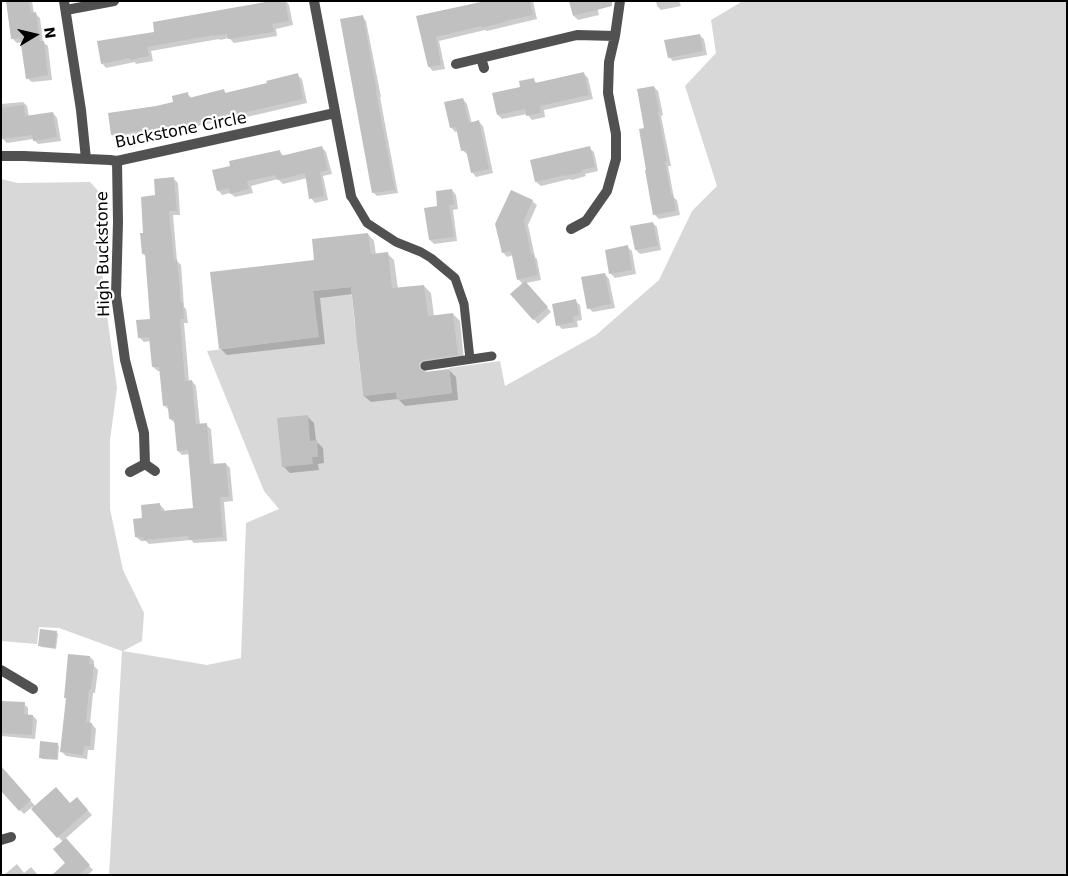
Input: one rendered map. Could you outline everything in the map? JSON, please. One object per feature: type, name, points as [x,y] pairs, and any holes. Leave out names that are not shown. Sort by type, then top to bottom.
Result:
[{"type":"street","points":[[86,159],[81,110],[65,6],[114,1]]},
{"type":"street","points":[[314,1],[351,196]]},
{"type":"street","points":[[571,229],[586,221],[607,191],[616,159],[616,134],[608,93],[608,62],[615,36],[620,1]]},
{"type":"street","points":[[456,64],[482,63],[577,36],[615,36]]},
{"type":"street","name":"Buckstone Circle","points":[[1,156],[117,161],[335,113]]},
{"type":"street","name":"High Buckstone","points":[[117,161],[116,295],[124,360],[144,433],[145,464]]},
{"type":"street","points":[[130,472],[145,464],[156,471]]},
{"type":"street","points":[[1,670],[33,689]]},
{"type":"lane","points":[[351,196],[366,223],[396,242],[432,258],[455,278],[464,304],[470,360]]},
{"type":"lane","points":[[425,366],[492,356]]},
{"type":"shaded area","points":[[743,1],[1067,1],[1067,875],[109,875],[122,651],[59,628],[39,627],[37,644],[1,641],[1,179],[18,183],[90,182],[100,193],[103,286],[117,388],[110,440],[110,509],[123,570],[144,613],[142,641],[123,651],[207,665],[241,658],[246,523],[279,509],[264,491],[207,351],[318,337],[313,291],[351,287],[355,326],[373,324],[358,352],[363,396],[396,392],[398,400],[452,393],[449,368],[500,361],[505,386],[596,335],[659,280],[692,211],[717,186],[685,86],[716,53],[711,20]]},
{"type":"building","points":[[6,1],[29,1],[31,13],[36,12],[40,41],[44,41],[48,75],[26,79],[20,38],[11,39]]},
{"type":"building","points":[[271,1],[285,1],[289,21],[272,24],[274,32],[228,39],[227,34],[214,35],[147,47],[149,56],[101,64],[97,41],[154,32],[153,22]]},
{"type":"building","points":[[485,1],[530,1],[533,15],[436,37],[441,65],[428,67],[416,16]]},
{"type":"building","points":[[569,1],[612,1],[612,6],[573,16]]},
{"type":"building","points":[[363,15],[395,190],[372,193],[340,19]]},
{"type":"building","points":[[700,34],[703,51],[668,58],[664,40]]},
{"type":"building","points":[[584,72],[589,95],[540,106],[541,113],[526,116],[525,109],[497,115],[492,93],[520,87],[519,81],[534,78],[535,83]]},
{"type":"building","points":[[298,73],[303,99],[172,127],[111,135],[108,113],[173,102],[172,96],[188,92],[189,98],[224,89],[225,93]]},
{"type":"building","points":[[654,86],[667,161],[665,162],[676,211],[653,215],[639,129],[644,128],[637,89]]},
{"type":"building","points":[[463,98],[469,123],[479,120],[489,169],[471,173],[466,150],[461,151],[456,127],[450,128],[444,102]]},
{"type":"building","points":[[24,105],[25,116],[53,112],[57,137],[33,141],[32,135],[1,139],[1,108]]},
{"type":"building","points":[[322,146],[328,170],[320,172],[324,196],[309,199],[305,173],[277,180],[276,175],[247,181],[249,189],[230,194],[229,188],[217,191],[212,170],[230,166],[229,161],[280,150],[281,156]]},
{"type":"building","points":[[590,146],[595,167],[566,176],[535,182],[530,160]]},
{"type":"building","points":[[174,177],[177,211],[169,211],[174,260],[177,259],[181,303],[183,303],[184,319],[180,319],[185,381],[192,380],[196,424],[207,423],[210,464],[226,463],[229,497],[220,497],[223,537],[189,540],[188,536],[144,540],[143,537],[135,537],[133,519],[142,518],[141,505],[160,503],[161,511],[193,508],[188,450],[177,451],[174,419],[169,419],[168,405],[163,406],[159,367],[152,367],[149,337],[138,338],[136,320],[150,319],[145,254],[142,254],[140,233],[143,233],[141,197],[155,195],[154,179]]},
{"type":"building","points":[[452,189],[454,205],[449,205],[454,237],[429,240],[424,208],[437,206],[436,191]]},
{"type":"building","points":[[511,190],[533,200],[524,220],[531,254],[533,253],[538,275],[517,280],[511,251],[502,253],[495,224]]},
{"type":"building","points":[[653,222],[658,246],[635,250],[630,226]]},
{"type":"building","points":[[368,233],[371,254],[388,252],[392,288],[424,285],[428,316],[453,313],[458,355],[424,360],[419,363],[420,370],[425,372],[449,369],[452,393],[397,400],[396,392],[363,396],[351,287],[313,291],[319,337],[219,349],[210,272],[314,260],[312,239]]},
{"type":"building","points":[[628,245],[632,270],[609,274],[605,250]]},
{"type":"building","points":[[605,273],[611,304],[587,309],[581,277]]},
{"type":"building","points":[[525,281],[548,307],[533,320],[510,294]]},
{"type":"building","points":[[576,299],[579,315],[573,316],[574,322],[556,326],[552,304]]},
{"type":"building","points":[[308,415],[310,441],[317,440],[318,457],[312,457],[313,464],[282,467],[277,418]]},
{"type":"building","points":[[40,629],[57,631],[55,648],[38,646]]},
{"type":"building","points":[[68,654],[90,656],[89,664],[94,664],[91,689],[89,689],[86,722],[92,723],[90,746],[84,746],[83,755],[60,752],[66,698],[64,698]]},
{"type":"building","points":[[1,701],[25,702],[24,714],[33,715],[32,735],[1,733]]},
{"type":"building","points":[[40,741],[58,743],[57,759],[39,758]]},
{"type":"building","points":[[1,766],[31,800],[19,811],[1,791]]},
{"type":"building","points":[[56,787],[70,803],[77,797],[88,810],[57,838],[31,809]]},
{"type":"building","points":[[66,838],[90,865],[79,875],[52,875],[65,863],[53,849]]}]
